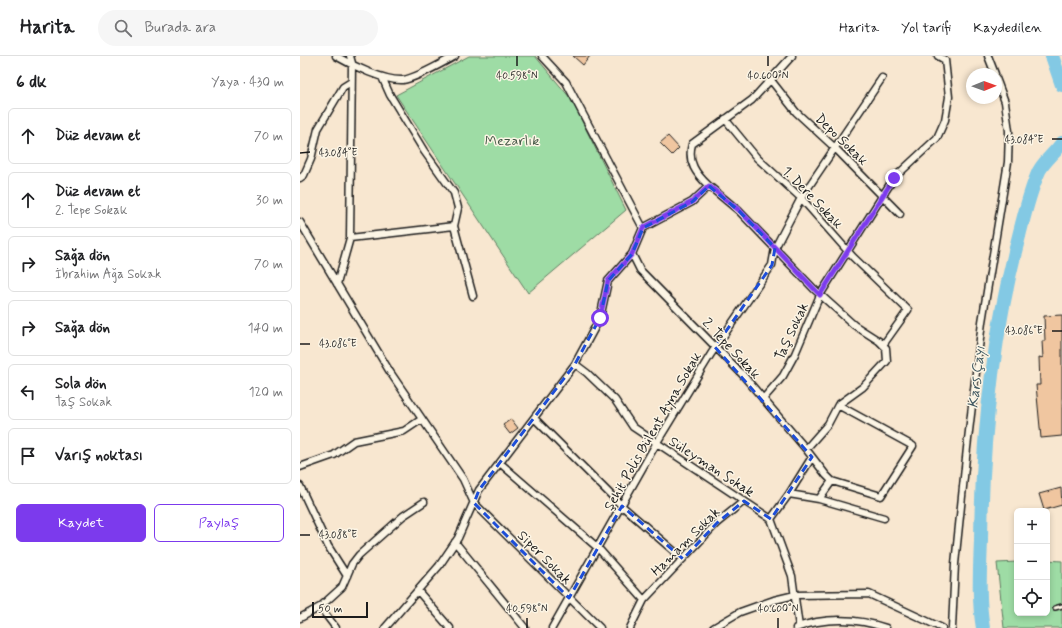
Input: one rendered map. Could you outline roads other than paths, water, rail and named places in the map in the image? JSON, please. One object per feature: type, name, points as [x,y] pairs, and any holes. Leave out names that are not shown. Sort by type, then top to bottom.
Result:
[{"type":"street","points":[[336,56],[382,77],[404,80],[426,71],[455,56]]},
{"type":"street","points":[[337,284],[350,238],[352,64],[350,56]]},
{"type":"street","points":[[542,56],[566,82],[643,228]]},
{"type":"street","points":[[792,56],[770,78],[752,100],[692,144],[689,152],[694,168],[699,177],[740,211],[820,295],[854,325],[886,348],[887,362],[863,387],[838,405],[828,424],[806,449]]},
{"type":"street","name":"Taş Sokak","points":[[763,399],[783,376],[792,360],[820,295],[894,178],[937,138],[945,120],[949,97],[945,60],[938,56]]},
{"type":"street","points":[[988,56],[993,68]]},
{"type":"street","points":[[382,77],[390,95],[424,151],[454,193],[458,208],[454,226],[473,296]]},
{"type":"street","name":"Depo Sokak","points":[[770,78],[796,112],[883,195],[900,214]]},
{"type":"street","name":"Şehit Polis Bülent Ayna Sokak","points":[[552,628],[656,444],[715,347],[772,265],[775,248],[801,198],[882,78]]},
{"type":"street","points":[[300,178],[304,175],[311,159],[318,129],[343,87],[351,82]]},
{"type":"street","points":[[952,628],[955,564],[982,322],[1008,162],[1009,131],[1005,102],[1002,94]]},
{"type":"street","name":"1. Dere Sokak","points":[[725,119],[756,158],[801,198],[848,250],[908,310],[883,345]]},
{"type":"street","points":[[385,628],[439,566],[455,542],[479,490],[575,364],[600,318],[608,281],[632,254],[643,228],[692,202],[709,186]]},
{"type":"street","points":[[300,222],[390,372],[463,479],[474,503]]},
{"type":"street","points":[[350,238],[454,226]]},
{"type":"street","name":"2. Tepe Sokak","points":[[632,254],[640,270],[763,399],[832,481]]},
{"type":"street","name":"Süleyman Sokak","points":[[575,364],[587,373],[615,400],[633,427],[656,444],[771,519]]},
{"type":"street","points":[[819,499],[832,481],[881,496],[913,446],[838,405]]},
{"type":"street","points":[[534,418],[622,506],[684,559]]},
{"type":"street","points":[[300,467],[334,455],[354,441],[404,431],[422,419]]},
{"type":"street","points":[[812,458],[771,519],[792,576],[799,628],[825,621],[858,621],[886,628]]},
{"type":"street","points":[[500,463],[598,548],[644,600]]},
{"type":"street","points":[[300,486],[328,546],[347,576]]},
{"type":"street","points":[[789,494],[819,499],[867,511],[884,518]]},
{"type":"street","name":"Hamam Sokak","points":[[630,628],[644,600],[717,524],[744,501]]},
{"type":"street","points":[[300,618],[320,606],[342,587],[352,564],[359,555],[403,516],[424,502]]},
{"type":"street","name":"Siper Sokak","points":[[474,503],[600,628]]},
{"type":"street","points":[[455,542],[525,628]]},
{"type":"street","points":[[418,591],[450,628]]},
{"type":"street","points":[[713,628],[740,612],[774,600],[795,596],[869,594],[942,628]]},
{"type":"street","points":[[320,606],[336,628]]},
{"type":"lane","points":[[1055,608],[1062,606]]},
{"type":"waterway","name":"Kars Çayı","points":[[1052,56],[1062,85]]},
{"type":"waterway","name":"Kars Çayı","points":[[983,628],[980,607],[980,584],[986,428],[1001,317],[1008,280],[1035,179],[1044,163],[1062,143]]},
{"type":"park label","name":"Mezarlık","points":[[512,140]]}]
